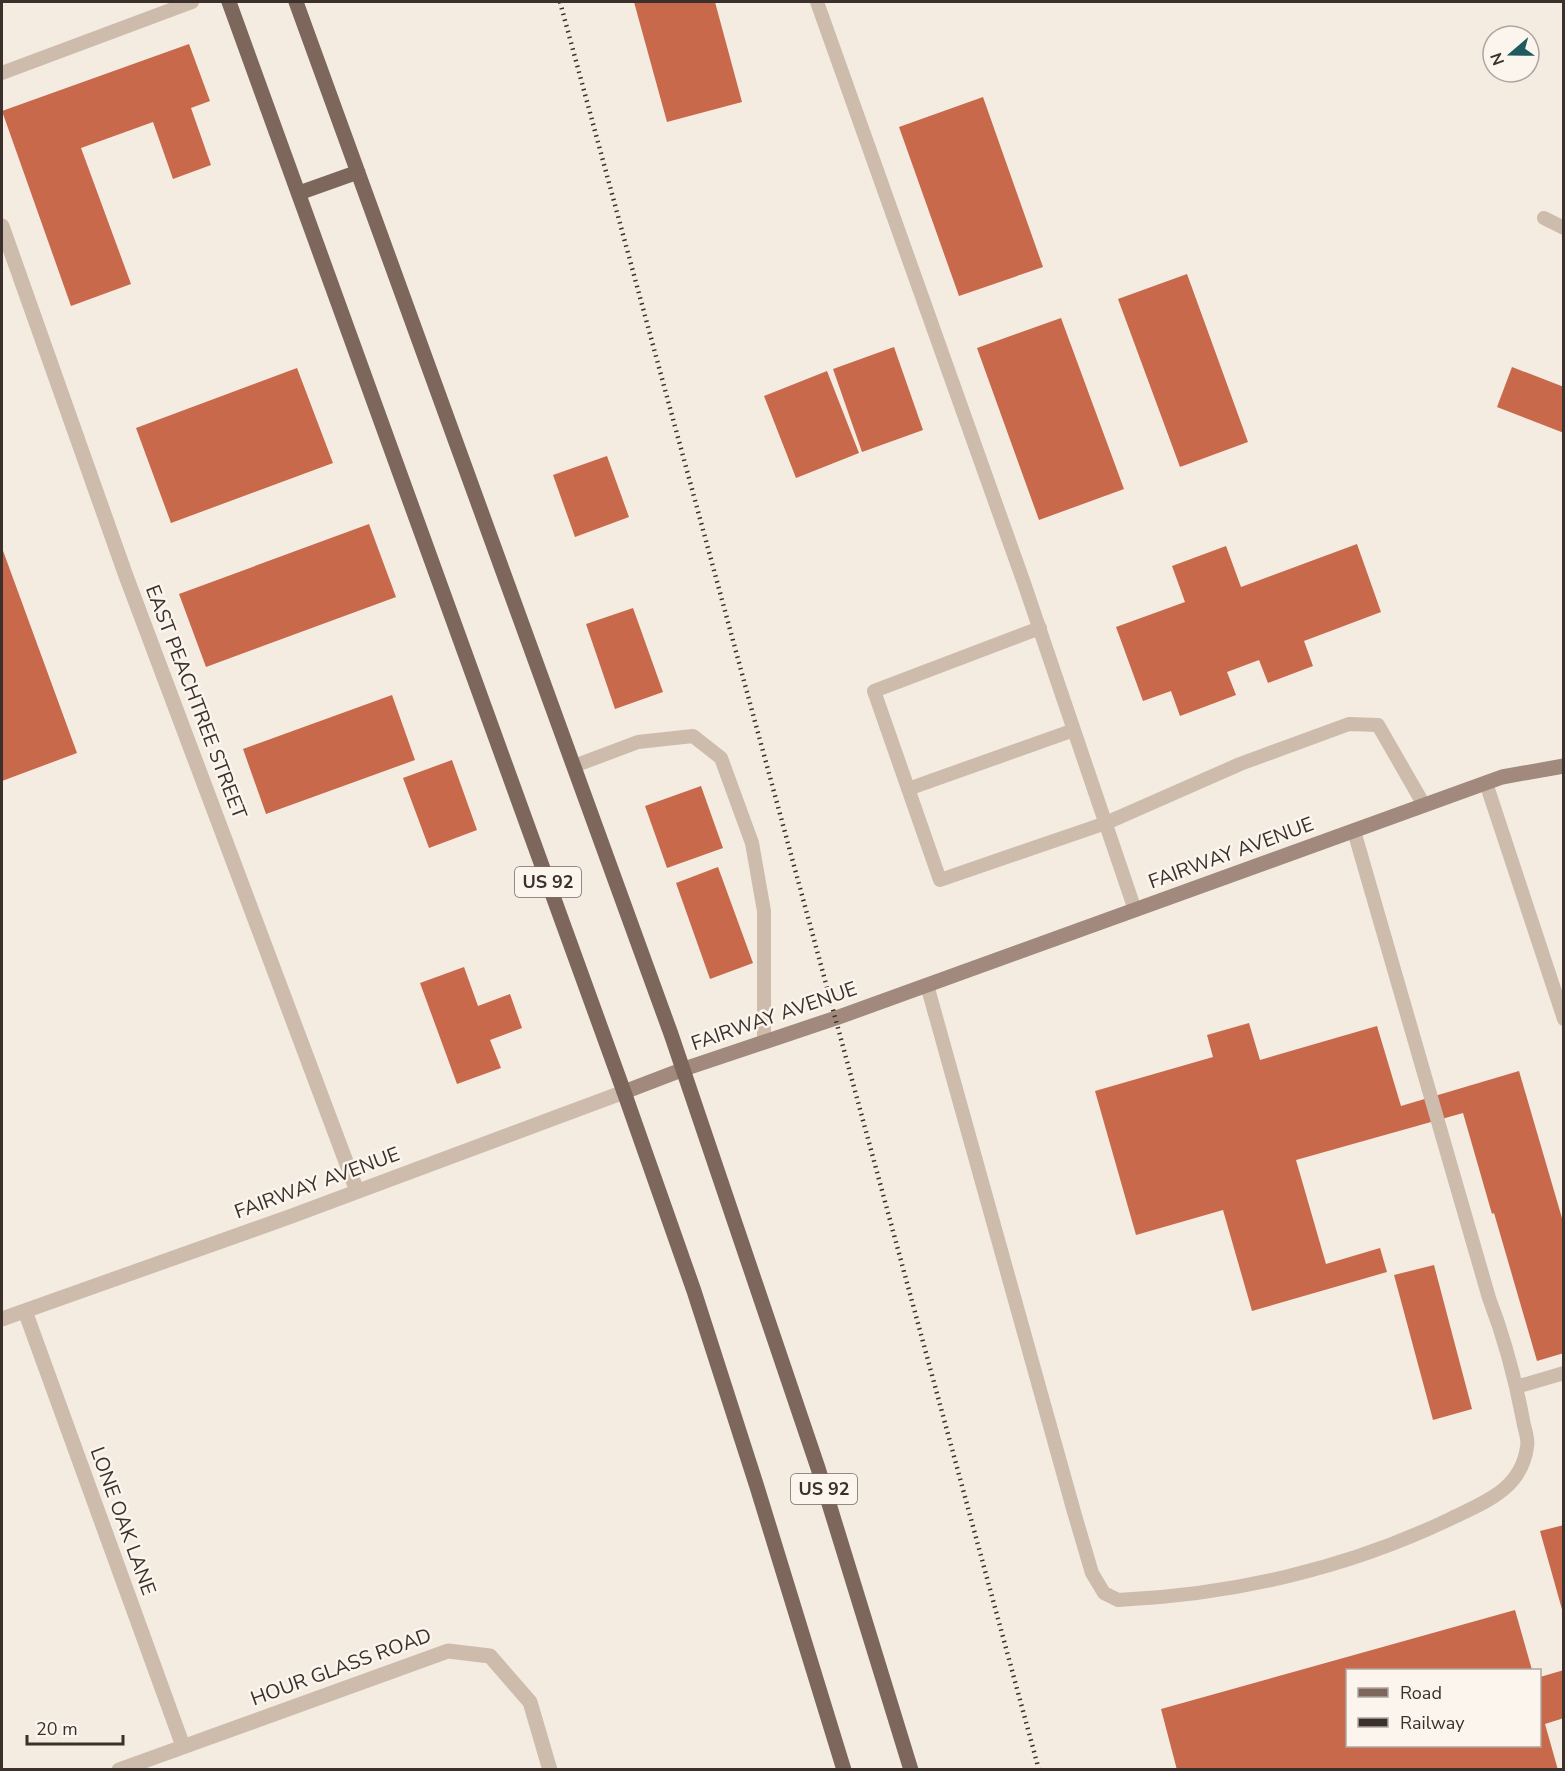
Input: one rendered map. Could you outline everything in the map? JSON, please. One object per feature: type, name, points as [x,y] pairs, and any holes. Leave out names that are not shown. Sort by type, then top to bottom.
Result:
[{"type":"main road","name":"US 92","points":[[228,2],[624,1092],[694,1291],[844,1770]]},
{"type":"main road","name":"US 92","points":[[296,2],[684,1069],[818,1468],[910,1770]]},
{"type":"main road","points":[[299,194],[358,172]]},
{"type":"street","name":"EAST PEACHTREE STREET","points":[[2,226],[126,576],[357,1191]]},
{"type":"street","name":"FAIRWAY AVENUE","points":[[2,1319],[357,1191],[684,1069],[836,1018],[1502,777],[1563,766]]},
{"type":"street","name":"LONE OAK LANE","points":[[25,1311],[183,1746]]},
{"type":"street","name":"HOUR GLASS ROAD","points":[[118,1770],[448,1651],[490,1656],[530,1702],[549,1770]]},
{"type":"lane","points":[[2,73],[192,2]]},
{"type":"lane","points":[[817,2],[1040,628],[1135,910]]},
{"type":"lane","points":[[1544,218],[1563,228]]},
{"type":"lane","points":[[1040,628],[874,691],[940,880],[1106,823],[1240,764],[1349,724],[1378,725],[1424,805]]},
{"type":"lane","points":[[908,789],[1074,730]]},
{"type":"lane","points":[[574,766],[638,742],[693,736],[721,758],[752,843],[764,910],[764,1042]]},
{"type":"lane","points":[[1486,783],[1563,1019]]},
{"type":"lane","points":[[927,985],[1074,1512],[1092,1573],[1104,1593],[1118,1600],[1224,1589],[1311,1571],[1383,1548],[1498,1496],[1517,1475],[1528,1446],[1502,1333],[1489,1298],[1354,831]]},
{"type":"lane","points":[[1516,1387],[1563,1373]]},
{"type":"building","points":[[634,2],[715,2],[742,102],[667,122]]},
{"type":"building","points":[[189,44],[210,101],[191,108],[211,165],[173,179],[153,122],[81,148],[131,284],[71,306],[2,111]]},
{"type":"building","points":[[983,97],[1043,267],[959,296],[899,127]]},
{"type":"building","points":[[1187,274],[1248,442],[1180,467],[1118,299]]},
{"type":"building","points":[[1061,318],[1124,489],[1039,520],[977,348]]},
{"type":"building","points":[[894,347],[923,430],[862,452],[833,369]]},
{"type":"building","points":[[1512,367],[1564,387],[1564,433],[1497,407]]},
{"type":"building","points":[[297,368],[333,463],[171,523],[136,428]]},
{"type":"building","points":[[827,371],[859,453],[796,478],[764,396]]},
{"type":"building","points":[[607,456],[629,517],[575,537],[553,475]]},
{"type":"building","points":[[369,524],[396,597],[206,667],[179,594]]},
{"type":"building","points":[[1357,544],[1381,612],[1304,641],[1313,666],[1268,683],[1259,660],[1227,672],[1236,695],[1180,716],[1171,691],[1143,701],[1116,627],[1185,602],[1172,566],[1226,546],[1241,587]]},
{"type":"building","points":[[2,548],[77,753],[2,781]]},
{"type":"building","points":[[633,608],[663,692],[615,709],[586,624]]},
{"type":"building","points":[[392,695],[415,760],[266,814],[243,749]]},
{"type":"building","points":[[452,760],[477,830],[429,848],[403,778]]},
{"type":"building","points":[[701,786],[723,848],[667,868],[645,806]]},
{"type":"building","points":[[718,867],[753,963],[710,979],[676,883]]},
{"type":"building","points":[[464,967],[478,1006],[510,994],[522,1028],[490,1040],[501,1068],[457,1084],[420,983]]},
{"type":"building","points":[[1249,1023],[1260,1060],[1377,1026],[1401,1106],[1519,1071],[1564,1225],[1564,1353],[1537,1361],[1463,1113],[1296,1160],[1326,1264],[1380,1248],[1387,1272],[1252,1311],[1223,1210],[1136,1235],[1095,1091],[1213,1057],[1207,1035]]},
{"type":"building","points":[[1434,1265],[1472,1409],[1433,1420],[1394,1275]]},
{"type":"building","points":[[1564,1525],[1564,1612],[1563,1613],[1540,1531]]},
{"type":"building","points":[[1515,1610],[1532,1669],[1346,1669],[1346,1747],[1541,1747],[1541,1677],[1564,1670],[1564,1718],[1545,1724],[1558,1770],[1177,1770],[1161,1709]]},
{"type":"railway","points":[[560,2],[1039,1770]]}]
